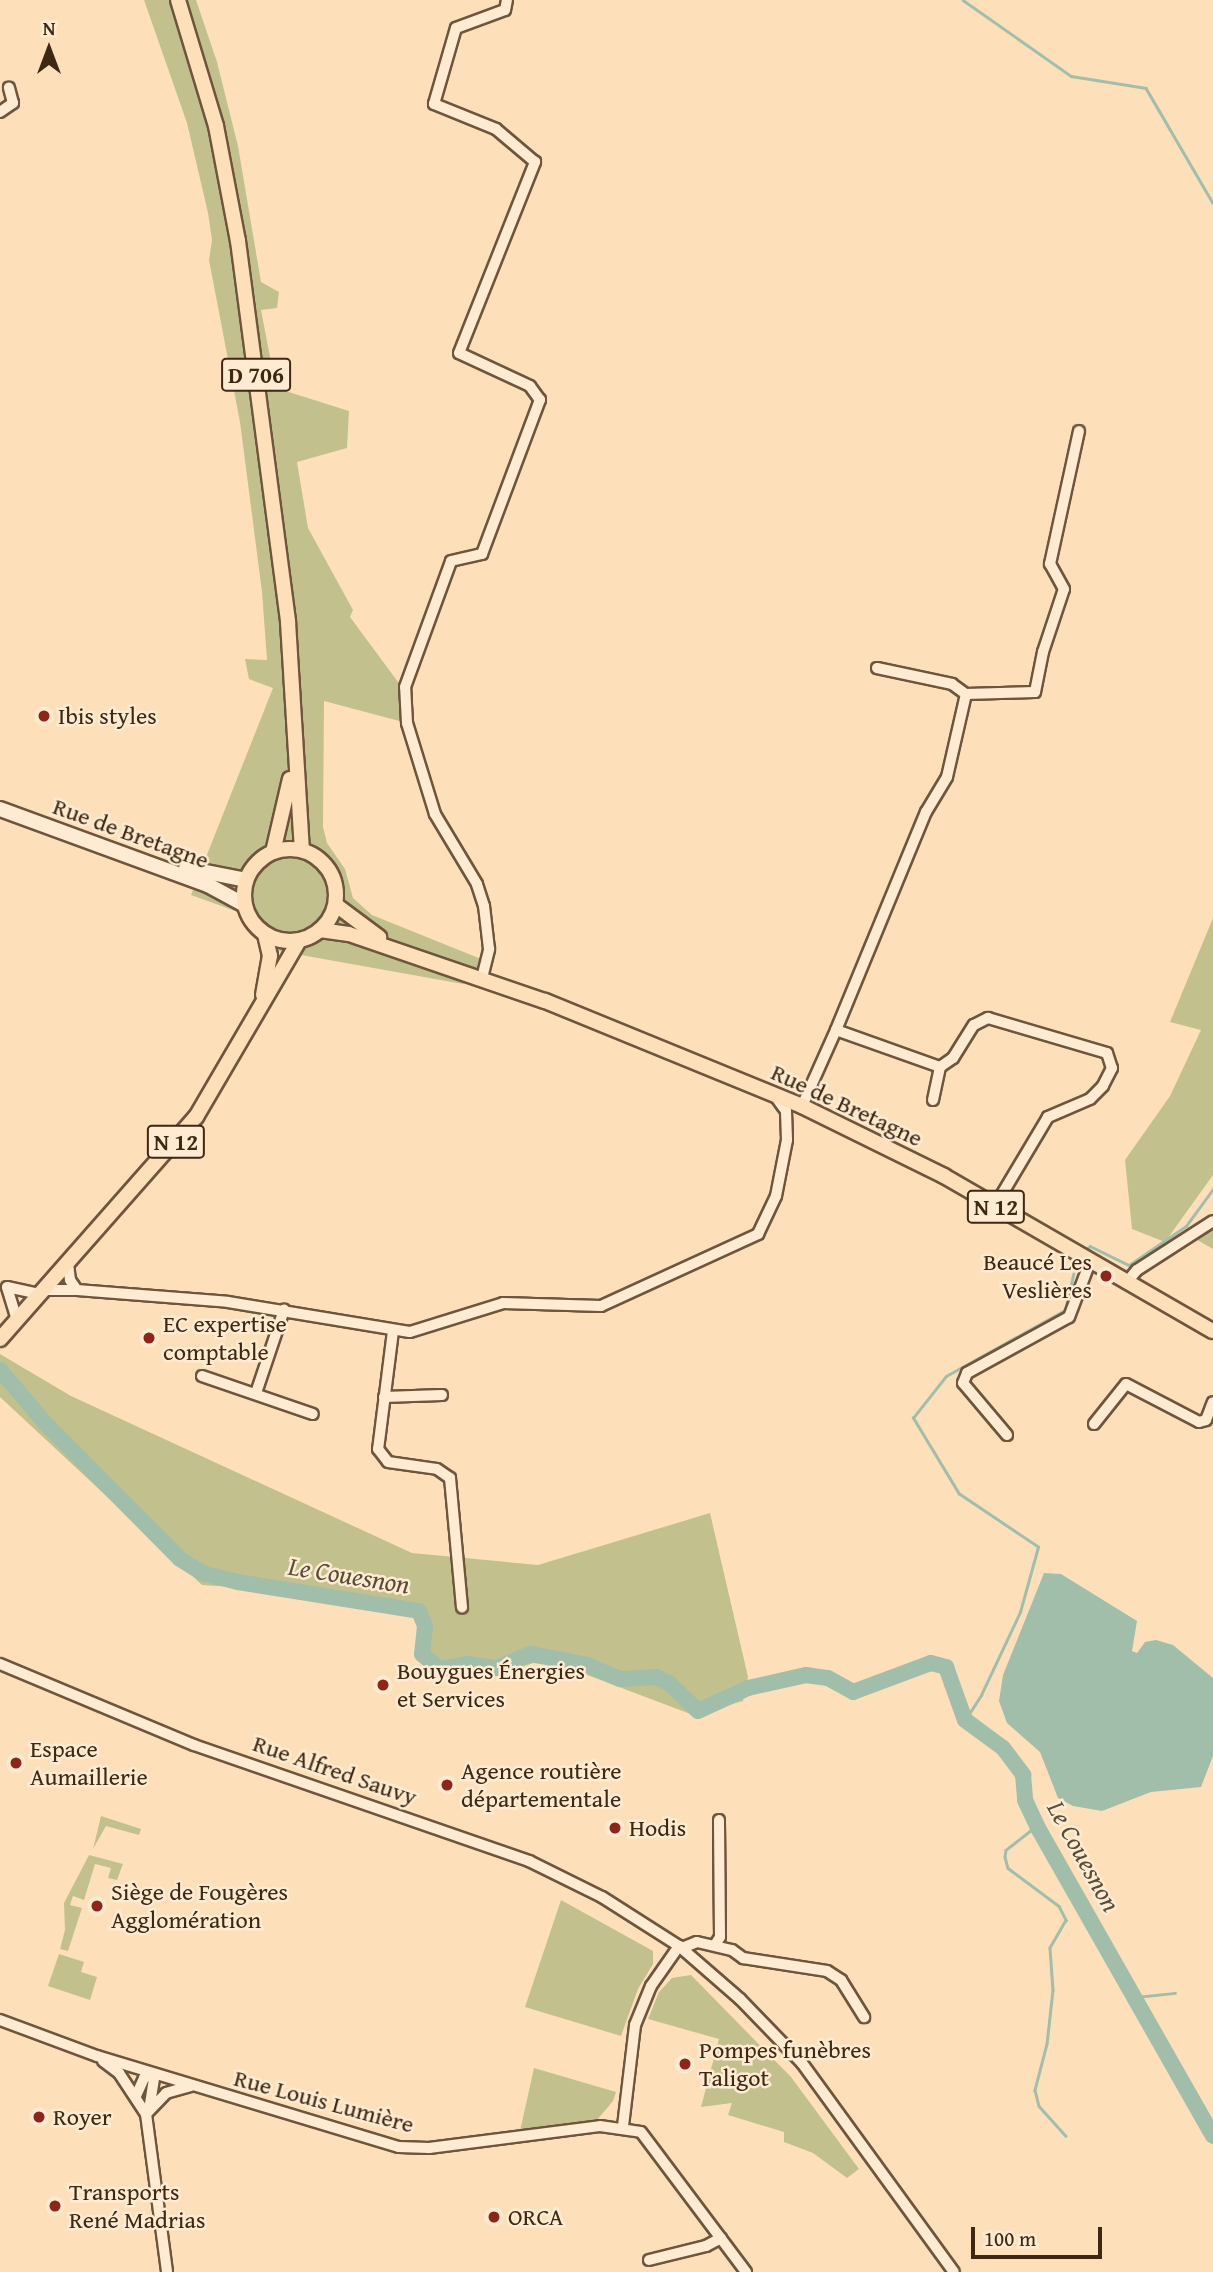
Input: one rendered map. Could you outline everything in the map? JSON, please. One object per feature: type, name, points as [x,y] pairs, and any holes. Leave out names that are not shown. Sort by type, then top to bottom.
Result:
[{"type":"main road","name":"D 706","points":[[178,0],[216,126],[238,241],[288,622],[294,757],[302,850]]},
{"type":"main road","name":"D 706","points":[[273,852],[294,757]]},
{"type":"main road","name":"Rue de Bretagne","points":[[0,802],[190,870],[246,880]]},
{"type":"main road","name":"Rue de Bretagne","points":[[0,809],[208,885],[245,905]]},
{"type":"main road","points":[[302,850],[327,866],[334,878],[336,905],[320,930],[299,940],[265,934],[252,921],[245,905],[246,880],[262,858],[273,852],[302,850]]},
{"type":"main road","name":"Rue de Bretagne","points":[[336,905],[361,928],[440,965]]},
{"type":"main road","name":"Rue de Bretagne","points":[[320,930],[349,934],[482,978],[802,1106],[995,1206],[1213,1331]]},
{"type":"main road","name":"N 12","points":[[262,1005],[270,956],[265,934]]},
{"type":"main road","name":"N 12","points":[[0,1339],[196,1117],[299,940]]},
{"type":"street","points":[[482,978],[488,949],[484,906],[477,884],[435,814],[407,723],[405,687],[452,561],[482,554],[540,400],[530,386],[459,353],[535,162],[496,129],[434,104],[456,28],[505,10],[507,0]]},
{"type":"street","points":[[0,112],[13,103],[9,88]]},
{"type":"street","points":[[877,668],[952,684],[966,694],[1035,692],[1042,652],[1064,589],[1050,564],[1079,431]]},
{"type":"street","points":[[802,1106],[926,812],[947,777],[966,694]]},
{"type":"street","points":[[933,1100],[940,1067],[953,1058],[974,1025],[988,1018],[1098,1047],[1112,1062],[1102,1086],[1090,1098],[1048,1117],[995,1206]]},
{"type":"street","points":[[836,1030],[940,1067]]},
{"type":"street","points":[[3,1286],[43,1292],[76,1290],[284,1310],[393,1331],[428,1329],[459,1315],[516,1302],[601,1306],[758,1234],[776,1196],[789,1126],[786,1111],[773,1094]]},
{"type":"street","points":[[1126,1283],[1137,1270],[1213,1221]]},
{"type":"street","points":[[1007,1435],[963,1383],[967,1373],[1069,1317],[1090,1262]]},
{"type":"street","points":[[68,1264],[76,1290]]},
{"type":"street","points":[[3,1286],[17,1320]]},
{"type":"street","points":[[256,1393],[284,1310]]},
{"type":"street","points":[[393,1331],[379,1455],[396,1464],[437,1469],[450,1478],[462,1607]]},
{"type":"street","points":[[202,1376],[313,1414]]},
{"type":"street","points":[[1094,1424],[1126,1384],[1199,1422],[1206,1420],[1213,1402]]},
{"type":"street","points":[[384,1396],[442,1395]]},
{"type":"street","name":"Rue Alfred Sauvy","points":[[0,1664],[194,1745],[528,1861],[601,1897],[680,1947],[740,1998],[802,2063],[954,2272]]},
{"type":"street","points":[[715,1945],[720,1937],[719,1820]]},
{"type":"street","points":[[746,2272],[651,2140],[623,2126],[635,2025],[651,1986],[680,1947],[697,1942],[715,1945],[754,1961],[827,1970],[841,1980],[864,2017]]},
{"type":"street","name":"Rue Louis Lumière","points":[[0,2020],[97,2056],[399,2147],[429,2148],[623,2126]]},
{"type":"street","points":[[97,2056],[136,2096],[146,2114]]},
{"type":"street","points":[[136,2096],[144,2078],[154,2074]]},
{"type":"street","points":[[154,2074],[146,2114],[167,2272]]},
{"type":"street","points":[[146,2114],[166,2093],[192,2086]]},
{"type":"street","points":[[649,2260],[706,2246],[721,2238]]},
{"type":"shaded area","points":[[144,0],[196,0],[217,62],[238,146],[261,282],[279,292],[277,308],[261,310],[276,388],[349,411],[347,448],[297,462],[308,528],[353,610],[350,617],[401,686],[407,723],[324,701],[323,827],[327,843],[345,869],[353,898],[372,915],[491,963],[463,984],[262,948],[238,912],[191,895],[273,688],[249,679],[245,659],[267,660],[262,592],[240,422],[209,260],[212,240],[208,213],[187,123]]},
{"type":"shaded area","points":[[1213,918],[1213,1175],[1165,1242],[1132,1229],[1125,1160],[1170,1096],[1201,1030],[1170,1022]]},
{"type":"shaded area","points":[[1213,1225],[1213,1249],[1192,1237]]},
{"type":"shaded area","points":[[0,1354],[71,1396],[412,1553],[538,1565],[710,1513],[748,1677],[743,1701],[693,1715],[545,1659],[493,1677],[467,1665],[441,1674],[414,1655],[423,1616],[413,1610],[388,1609],[375,1596],[202,1585],[0,1397]]},
{"type":"shaded area","points":[[1044,1573],[1061,1574],[1137,1621],[1132,1651],[1137,1653],[1145,1642],[1156,1640],[1173,1645],[1213,1678],[1213,1756],[1201,1787],[1151,1792],[1102,1811],[1073,1806],[1058,1798],[1040,1752],[1007,1723],[999,1701],[1003,1675]]},
{"type":"shaded area","points":[[101,1816],[141,1829],[139,1835],[106,1826],[93,1849]]},
{"type":"shaded area","points":[[89,1855],[123,1864],[117,1880],[108,1878],[111,1868],[95,1864],[84,1900],[73,1896],[70,1905],[82,1908],[68,1951],[60,1949],[65,1930],[64,1903]]},
{"type":"shaded area","points":[[561,1900],[653,1951],[653,1964],[638,1989],[621,2036],[525,2007]]},
{"type":"shaded area","points":[[59,1954],[84,1962],[81,1972],[97,1977],[90,2000],[48,1986]]},
{"type":"shaded area","points":[[691,1975],[791,2077],[859,2169],[847,2178],[813,2153],[784,2142],[784,2132],[728,2115],[732,2103],[701,2107],[719,2039],[648,2019],[659,1992],[672,1978]]},
{"type":"shaded area","points":[[534,2068],[616,2092],[613,2101],[597,2120],[520,2131]]},
{"type":"waterway","points":[[963,0],[1071,76],[1146,88],[1213,203]]},
{"type":"waterway","points":[[1085,1250],[1090,1246],[1129,1265],[1186,1226],[1213,1189]]},
{"type":"waterway","points":[[965,1720],[981,1695],[1020,1612],[1038,1547],[959,1494],[913,1418],[946,1376],[1065,1310],[1073,1274]]},
{"type":"waterway","name":"Le Couesnon","points":[[0,1370],[46,1424],[180,1559],[202,1573],[238,1582],[419,1611],[425,1626],[422,1654],[440,1669],[467,1664],[497,1668],[530,1654],[587,1665],[620,1679],[656,1677],[669,1683],[698,1711],[748,1688],[806,1675],[828,1678],[853,1692],[931,1663],[946,1667],[965,1720],[1003,1748],[1023,1775],[1025,1800],[1038,1828],[1213,2136]]},
{"type":"waterway","points":[[1037,1826],[1006,1850],[1005,1857],[1008,1868],[1059,1906],[1066,1920],[1050,1948],[1053,1990],[1047,2044],[1035,2090],[1039,2106],[1066,2136]]},
{"type":"waterway","points":[[1136,1997],[1175,1993]]},
{"type":"place","name":"Ibis styles","points":[[44,716]]},
{"type":"place","name":"Beaucé Les Veslières","points":[[1106,1276]]},
{"type":"place","name":"EC expertise comptable","points":[[149,1338]]},
{"type":"place","name":"Bouygues Énergies et Services","points":[[383,1685]]},
{"type":"place","name":"Espace Aumaillerie","points":[[16,1763]]},
{"type":"place","name":"Agence routière départementale","points":[[447,1785]]},
{"type":"place","name":"Hodis","points":[[615,1828]]},
{"type":"place","name":"Siège de Fougères Agglomération","points":[[97,1906]]},
{"type":"place","name":"Pompes funèbres Taligot","points":[[685,2064]]},
{"type":"place","name":"Royer","points":[[39,2117]]},
{"type":"place","name":"Transports René Madrias","points":[[55,2206]]},
{"type":"place","name":"ORCA","points":[[494,2217]]}]
